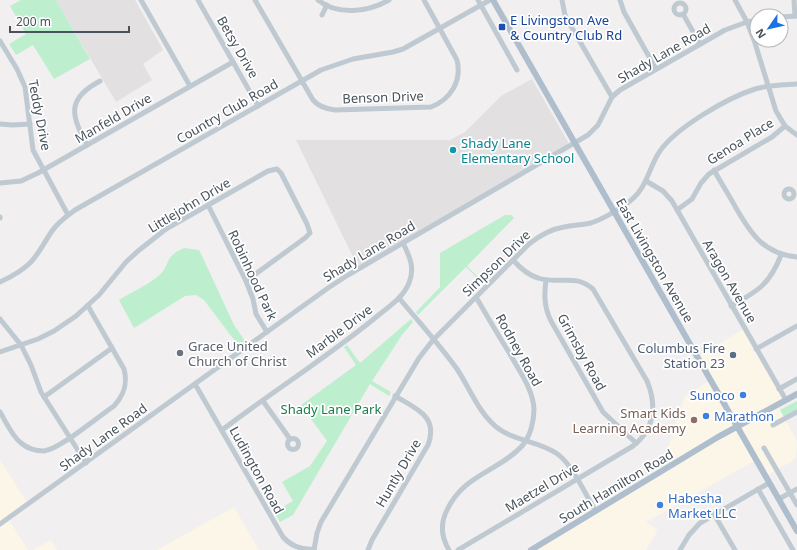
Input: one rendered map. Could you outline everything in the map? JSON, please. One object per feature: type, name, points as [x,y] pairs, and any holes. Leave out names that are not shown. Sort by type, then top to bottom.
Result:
[{"type":"main road","name":"East Livingston Avenue","points":[[491,0],[575,143],[797,531]]},
{"type":"main road","name":"South Hamilton Road","points":[[531,550],[595,510],[737,427],[797,394]]},
{"type":"street","points":[[140,0],[190,86]]},
{"type":"street","name":"Betsy Drive","points":[[198,0],[258,106]]},
{"type":"street","name":"Benson Drive","points":[[255,0],[313,100],[316,104],[326,109],[427,107],[438,104],[447,98],[453,90],[459,71],[455,54],[424,0]]},
{"type":"street","points":[[318,0],[342,10],[357,10],[375,7],[389,0]]},
{"type":"street","points":[[478,0],[517,70]]},
{"type":"street","name":"Country Club Road","points":[[0,282],[13,276],[27,266],[52,230],[68,215],[321,70],[358,57],[393,52],[403,49],[491,0]]},
{"type":"street","points":[[562,0],[565,15],[568,21],[612,97]]},
{"type":"street","points":[[620,0],[624,12],[656,69]]},
{"type":"street","points":[[736,0],[747,22],[776,111],[784,126],[797,135]]},
{"type":"street","points":[[794,0],[796,16]]},
{"type":"street","points":[[322,15],[327,5]]},
{"type":"street","points":[[683,14],[700,44]]},
{"type":"street","name":"Shady Lane Road","points":[[0,524],[328,288],[588,135],[598,125],[612,97],[628,85],[725,30],[747,22]]},
{"type":"street","name":"Teddy Drive","points":[[0,41],[22,78],[25,87],[34,150],[43,170],[68,215]]},
{"type":"street","name":"Manfeld Drive","points":[[0,182],[21,181],[43,170],[233,62]]},
{"type":"street","points":[[87,145],[77,126],[74,111],[80,96],[87,89],[100,81]]},
{"type":"street","name":"Simpson Drive","points":[[314,550],[317,533],[321,522],[419,358],[433,340],[529,244],[545,233],[563,227],[592,223],[636,197],[646,181],[652,165],[663,146],[671,137],[683,128],[735,97],[756,89],[797,84]]},
{"type":"street","points":[[0,124],[12,126],[30,124]]},
{"type":"street","name":"Genoa Place","points":[[677,210],[692,198],[705,178],[714,170],[772,137],[784,126]]},
{"type":"street","name":"Littlejohn Drive","points":[[0,352],[38,339],[54,331],[88,306],[126,262],[150,240],[208,205],[271,170],[277,169],[282,173],[310,233],[246,281]]},
{"type":"street","points":[[714,170],[750,232],[761,243],[781,255],[797,257]]},
{"type":"street","name":"Aragon Avenue","points":[[646,181],[663,191],[672,201],[786,400]]},
{"type":"street","name":"Robinhood Park","points":[[208,205],[246,281],[253,299],[256,314],[268,332]]},
{"type":"street","name":"Marble Drive","points":[[222,430],[358,332],[399,298],[407,288],[412,275],[411,262],[403,243]]},
{"type":"street","points":[[732,306],[752,294],[767,282],[773,274],[781,255]]},
{"type":"street","points":[[513,260],[531,275],[546,280],[575,279],[588,284],[597,294],[646,381],[652,396],[653,412],[647,429],[636,443]]},
{"type":"street","name":"Grimsby Road","points":[[546,280],[544,299],[551,321],[603,412],[636,443]]},
{"type":"street","name":"Rodney Road","points":[[476,296],[527,384],[531,394],[534,409],[529,435],[526,440]]},
{"type":"street","points":[[399,298],[456,368],[482,411],[490,421],[503,432],[550,449],[557,454],[570,467],[595,510]]},
{"type":"street","points":[[0,412],[18,440],[24,445],[35,450],[42,451],[52,448],[70,437],[114,406],[124,392],[126,380],[125,375],[122,364],[88,306]]},
{"type":"street","points":[[0,319],[21,345],[44,397],[86,463]]},
{"type":"street","points":[[756,349],[797,326]]},
{"type":"street","points":[[44,397],[112,348]]},
{"type":"street","points":[[779,389],[797,379]]},
{"type":"street","name":"Ludington Road","points":[[195,384],[283,537],[290,544],[301,549],[314,550]]},
{"type":"street","name":"Huntly Drive","points":[[368,550],[372,540],[431,438],[430,425],[426,417],[419,410],[395,396]]},
{"type":"street","points":[[263,401],[290,439]]},
{"type":"street","points":[[773,425],[797,412]]},
{"type":"street","points":[[449,550],[442,535],[442,527],[445,514],[452,500],[470,482],[512,455],[526,440]]},
{"type":"street","name":"Maetzel Drive","points":[[458,550],[636,443]]},
{"type":"street","points":[[764,448],[797,505]]},
{"type":"street","points":[[680,550],[695,528],[714,514],[769,483]]},
{"type":"street","points":[[758,489],[793,550]]},
{"type":"street","points":[[779,499],[797,489]]},
{"type":"street","points":[[714,514],[735,550]]},
{"type":"shaded area","points":[[56,0],[135,0],[163,50],[143,64],[152,80],[116,102]]},
{"type":"shaded area","points":[[532,79],[568,142],[567,146],[358,267],[296,140],[450,140],[465,132],[501,96]]},
{"type":"shaded area","points":[[744,329],[785,400],[777,404],[797,441],[796,457],[789,463],[766,476],[756,460],[646,522],[658,530],[646,550],[531,550],[671,464],[666,453],[685,396],[710,381],[697,357]]},
{"type":"shaded area","points":[[0,460],[28,504],[8,518],[28,550],[0,550]]},
{"type":"shaded area","points":[[234,507],[259,550],[157,550]]},
{"type":"shaded area","points":[[51,540],[57,550],[33,550]]},
{"type":"green space","points":[[21,0],[56,0],[90,59],[54,79],[33,45],[16,55],[9,44],[26,34],[10,6]]},
{"type":"green space","points":[[505,215],[512,215],[514,218],[467,266],[483,282],[482,283],[466,267],[418,315],[416,312],[440,287],[440,253]]},
{"type":"green space","points":[[184,248],[199,250],[234,325],[247,344],[241,349],[204,300],[196,295],[185,296],[134,328],[119,300],[144,286],[162,273],[170,258],[177,251]]},
{"type":"green space","name":"Shady Lane Park","points":[[411,319],[413,322],[402,335],[372,381],[391,392],[389,396],[370,384],[293,515],[280,522],[274,512],[293,501],[282,482],[310,466],[327,441],[301,405],[356,365],[344,347],[347,345],[360,363]]},
{"type":"green space","points":[[797,401],[797,410],[784,417],[780,410]]},
{"type":"place","name":"E Livingston Ave & Country Club Rd","points":[[502,27]]},
{"type":"place","name":"Shady Lane Elementary School","points":[[453,150]]},
{"type":"place","name":"Grace United Church of Christ","points":[[180,353]]},
{"type":"place","name":"Columbus Fire Station 23","points":[[733,355]]},
{"type":"place","name":"Sunoco","points":[[743,395]]},
{"type":"place","name":"Marathon","points":[[706,416]]},
{"type":"place","name":"Smart Kids Learning Academy","points":[[694,420]]},
{"type":"place","name":"Habesha Market LLC","points":[[660,505]]}]
